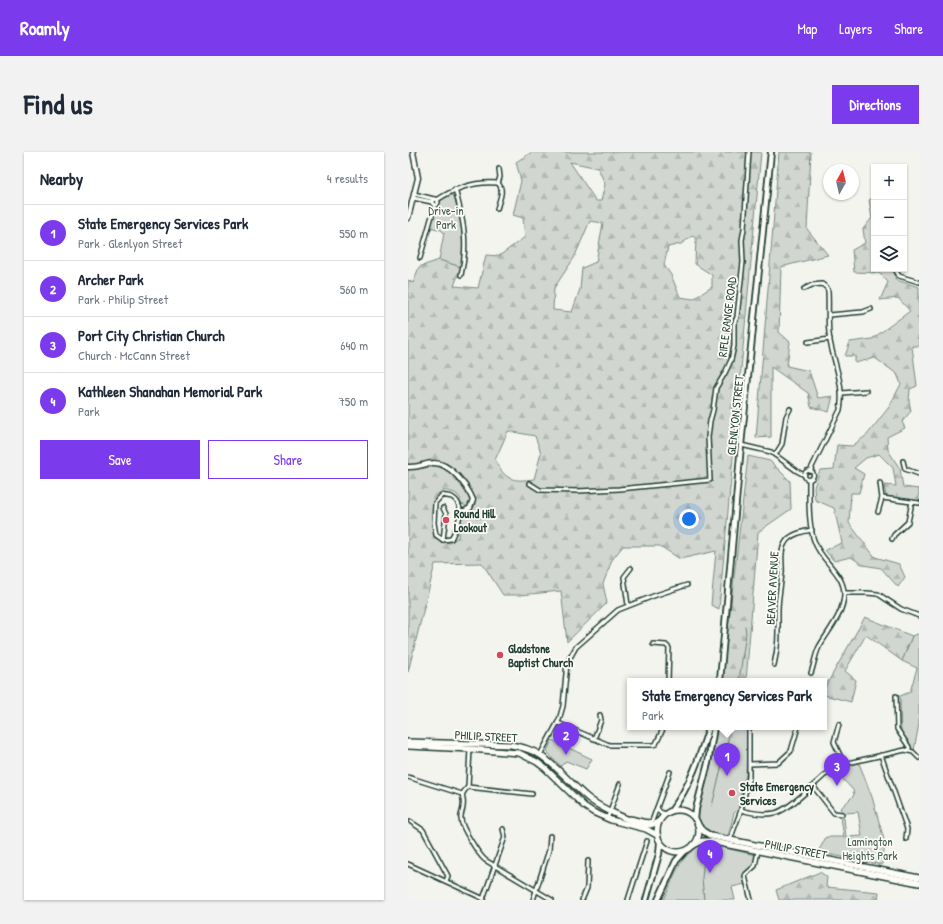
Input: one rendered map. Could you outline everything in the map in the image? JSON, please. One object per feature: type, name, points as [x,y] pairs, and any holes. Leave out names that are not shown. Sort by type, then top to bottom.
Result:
[{"type":"main road","name":"GLENLYON STREET","points":[[720,678],[771,152]]},
{"type":"main road","points":[[671,811],[686,787],[703,748],[708,730]]},
{"type":"main road","points":[[658,900],[676,861],[685,851],[694,845],[698,835],[698,825],[695,818],[696,807],[708,763],[714,730]]},
{"type":"main road","name":"PHILIP STREET","points":[[408,742],[511,745],[527,749],[540,755],[556,767],[597,805],[627,819],[650,825],[659,821]]},
{"type":"main road","name":"PHILIP STREET","points":[[408,746],[519,753],[539,763],[551,772],[584,806],[593,812],[607,819],[646,829],[657,835]]},
{"type":"main road","points":[[539,763],[540,755]]},
{"type":"main road","points":[[685,851],[671,851],[665,848],[660,843],[656,830],[659,821],[665,814],[671,811],[684,811],[695,818]]},
{"type":"main road","name":"PHILIP STREET","points":[[698,825],[703,831],[711,836],[758,852],[919,883]]},
{"type":"main road","name":"PHILIP STREET","points":[[694,845],[706,841],[730,842],[919,878]]},
{"type":"main road","points":[[646,900],[659,854],[660,843]]},
{"type":"street","points":[[408,218],[418,178],[412,152]]},
{"type":"street","name":"RIFLE RANGE ROAD","points":[[529,484],[540,490],[578,491],[619,489],[710,480],[708,437],[716,388],[726,373],[734,346],[734,324],[737,317],[743,262],[742,240],[749,152]]},
{"type":"street","points":[[498,183],[500,177],[499,169]]},
{"type":"street","points":[[434,200],[456,189],[482,182],[498,183]]},
{"type":"street","points":[[497,209],[502,189],[498,183]]},
{"type":"street","points":[[456,189],[466,238],[461,275]]},
{"type":"street","points":[[414,196],[434,200],[438,203],[435,205],[420,258]]},
{"type":"street","points":[[897,272],[899,276],[919,282]]},
{"type":"street","points":[[804,289],[812,285],[822,284],[827,288],[830,339],[842,393],[840,410],[810,471],[804,474]]},
{"type":"street","points":[[829,315],[863,312],[871,309]]},
{"type":"street","points":[[808,342],[830,339]]},
{"type":"street","points":[[842,393],[866,391]]},
{"type":"street","points":[[775,455],[782,444],[786,417],[790,409]]},
{"type":"street","points":[[742,446],[771,452],[797,471],[804,474],[806,479],[809,480],[809,498],[814,541],[818,550],[842,583],[844,593],[843,604],[818,651],[811,674]]},
{"type":"street","points":[[903,461],[903,466],[905,469],[919,474]]},
{"type":"street","points":[[408,467],[419,467],[431,463],[440,463],[450,470],[463,482],[469,490],[473,500],[470,508],[459,511]]},
{"type":"street","points":[[809,480],[814,476],[810,471]]},
{"type":"street","points":[[878,512],[882,498],[880,483]]},
{"type":"street","points":[[442,495],[452,497],[458,504],[459,511],[455,532],[451,539],[443,540],[436,535],[434,523],[435,503],[442,495]]},
{"type":"street","points":[[882,498],[919,503]]},
{"type":"street","points":[[892,539],[894,535],[908,522],[912,502]]},
{"type":"street","points":[[443,508],[446,514],[443,540]]},
{"type":"street","name":"BEAVER AVENUE","points":[[774,665],[779,637],[778,609],[783,548],[789,538],[804,531],[812,530]]},
{"type":"street","points":[[628,606],[624,577],[631,568]]},
{"type":"street","points":[[540,755],[558,723],[563,706],[567,663],[576,647],[618,610],[687,585]]},
{"type":"street","points":[[844,593],[878,594],[899,607],[919,616]]},
{"type":"street","points":[[653,644],[666,645],[669,649],[668,678]]},
{"type":"street","points":[[896,696],[897,729],[909,747],[909,750],[919,758]]},
{"type":"street","points":[[594,739],[601,720],[600,715]]},
{"type":"street","points":[[558,723],[609,745],[650,746],[656,744],[663,730]]},
{"type":"street","points":[[839,724],[834,742],[844,764]]},
{"type":"street","points":[[730,842],[741,810],[749,777],[750,730]]},
{"type":"street","points":[[750,764],[778,763],[791,751],[797,730]]},
{"type":"street","points":[[470,749],[468,787],[462,794],[464,807],[461,822],[480,856],[494,866],[552,900]]},
{"type":"street","points":[[741,810],[768,814],[776,813],[786,808],[833,768],[900,750],[909,750]]},
{"type":"street","points":[[881,755],[907,829],[906,839]]},
{"type":"street","points":[[627,819],[635,818],[649,822],[653,820],[670,772]]},
{"type":"street","points":[[408,777],[462,794]]},
{"type":"street","points":[[607,819],[620,784]]},
{"type":"street","points":[[812,786],[834,813],[842,814]]},
{"type":"street","points":[[468,787],[532,794]]},
{"type":"street","points":[[657,808],[660,812],[665,814]]},
{"type":"street","points":[[411,822],[423,830],[448,876],[446,881]]},
{"type":"street","points":[[408,864],[483,899],[505,837],[503,829]]},
{"type":"street","points":[[533,900],[549,850],[550,836]]},
{"type":"street","points":[[628,900],[647,841]]},
{"type":"street","points":[[752,900],[746,874],[755,866],[758,852]]},
{"type":"street","points":[[582,900],[587,888],[588,861]]},
{"type":"green space","points":[[532,152],[761,152],[719,609],[711,605],[716,551],[680,559],[660,546],[623,546],[612,560],[603,584],[607,603],[567,642],[561,591],[503,595],[482,563],[435,564],[408,672],[408,280],[413,283],[419,267],[439,260],[461,267],[454,286],[478,288],[486,255],[499,256],[525,237],[523,218],[513,215],[521,181],[516,162]],"holes":[[[570,162],[598,168],[605,184],[601,201],[596,201]],[[590,221],[603,223],[596,262],[582,268],[580,289],[572,312],[553,310],[554,288],[574,258]],[[692,236],[696,238],[695,264],[712,275],[712,287],[693,299],[680,297],[671,275],[664,265],[668,247],[681,244]],[[508,431],[535,436],[541,453],[534,479],[515,480],[506,476],[495,460]],[[443,490],[455,493],[461,499],[458,502],[459,504],[465,505],[466,512],[462,514],[458,537],[450,543],[437,537],[432,526],[433,512],[437,498],[435,496]]]},
{"type":"green space","points":[[779,152],[811,152],[807,229],[828,255],[781,267],[779,332],[790,342],[787,366],[809,371],[818,398],[833,396],[829,412],[811,407],[808,393],[771,367],[771,437],[756,438]]},
{"type":"green space","name":"Drive-in Park","points":[[452,195],[455,197],[462,232],[463,249],[461,267],[439,260],[444,233],[441,230],[430,227],[437,207],[443,199]]},
{"type":"green space","points":[[871,199],[871,212],[869,200]]},
{"type":"green space","points":[[871,219],[871,272],[895,272],[896,280],[919,287],[919,346],[912,346],[917,386],[910,389],[909,401],[911,411],[902,422],[905,428],[887,437],[888,450],[900,469],[903,487],[919,489],[919,501],[886,496],[884,485],[896,486],[893,468],[879,454],[866,458],[854,468],[864,474],[859,493],[851,493],[849,523],[875,557],[899,564],[905,577],[898,587],[881,568],[863,565],[851,557],[834,561],[825,550],[842,543],[834,508],[815,500],[814,487],[820,470],[834,469],[837,445],[852,446],[867,435],[889,407],[901,384],[897,374],[875,358],[855,363],[855,356],[845,356],[850,342],[872,339],[910,311],[898,298],[880,300],[888,282],[879,273],[854,272],[852,250],[865,243],[863,229]]},
{"type":"green space","points":[[748,456],[770,461],[790,481],[791,509],[758,532],[746,678],[722,678]]},
{"type":"green space","points":[[865,617],[912,636],[902,661],[866,635],[845,671],[856,680],[851,702],[827,696],[827,684]]},
{"type":"green space","points":[[917,634],[919,635],[919,724],[914,750],[901,736],[900,696],[910,692],[917,668],[902,661],[912,636]]},
{"type":"green space","points":[[717,730],[748,730],[746,774],[739,801],[739,808],[734,813],[727,836],[713,833],[704,827],[699,820],[699,802],[710,770]]},
{"type":"green space","points":[[552,740],[592,759],[586,769],[566,761],[561,766],[547,751]]},
{"type":"green space","name":"Lamington Heights Park","points":[[859,763],[872,797],[885,843],[882,865],[818,852],[826,837],[844,837],[841,818],[844,818],[846,837],[862,836],[858,812],[846,813],[840,809],[854,795],[853,790],[835,771],[839,768]]},
{"type":"green space","points":[[705,844],[755,855],[754,864],[744,874],[745,884],[732,887],[735,900],[664,900],[674,875],[683,860],[689,853]]},
{"type":"green space","points":[[820,872],[827,877],[826,887],[879,892],[878,900],[779,900],[776,890]]},
{"type":"waterway","points":[[739,678],[746,633],[745,626]]},
{"type":"waterway","points":[[712,806],[730,730]]},
{"type":"waterway","points":[[704,900],[702,878],[705,846]]},
{"type":"place","name":"Round Hill Lookout","points":[[446,520]]},
{"type":"place","name":"Gladstone Baptist Church","points":[[500,655]]},
{"type":"place","name":"Archer Park","points":[[566,755]]},
{"type":"place","name":"State Emergency Services Park","points":[[727,776]]},
{"type":"place","name":"Port City Christian Church","points":[[837,786]]},
{"type":"place","name":"State Emergency Services","points":[[732,793]]},
{"type":"place","name":"Kathleen Shanahan Memorial Park","points":[[710,873]]}]
